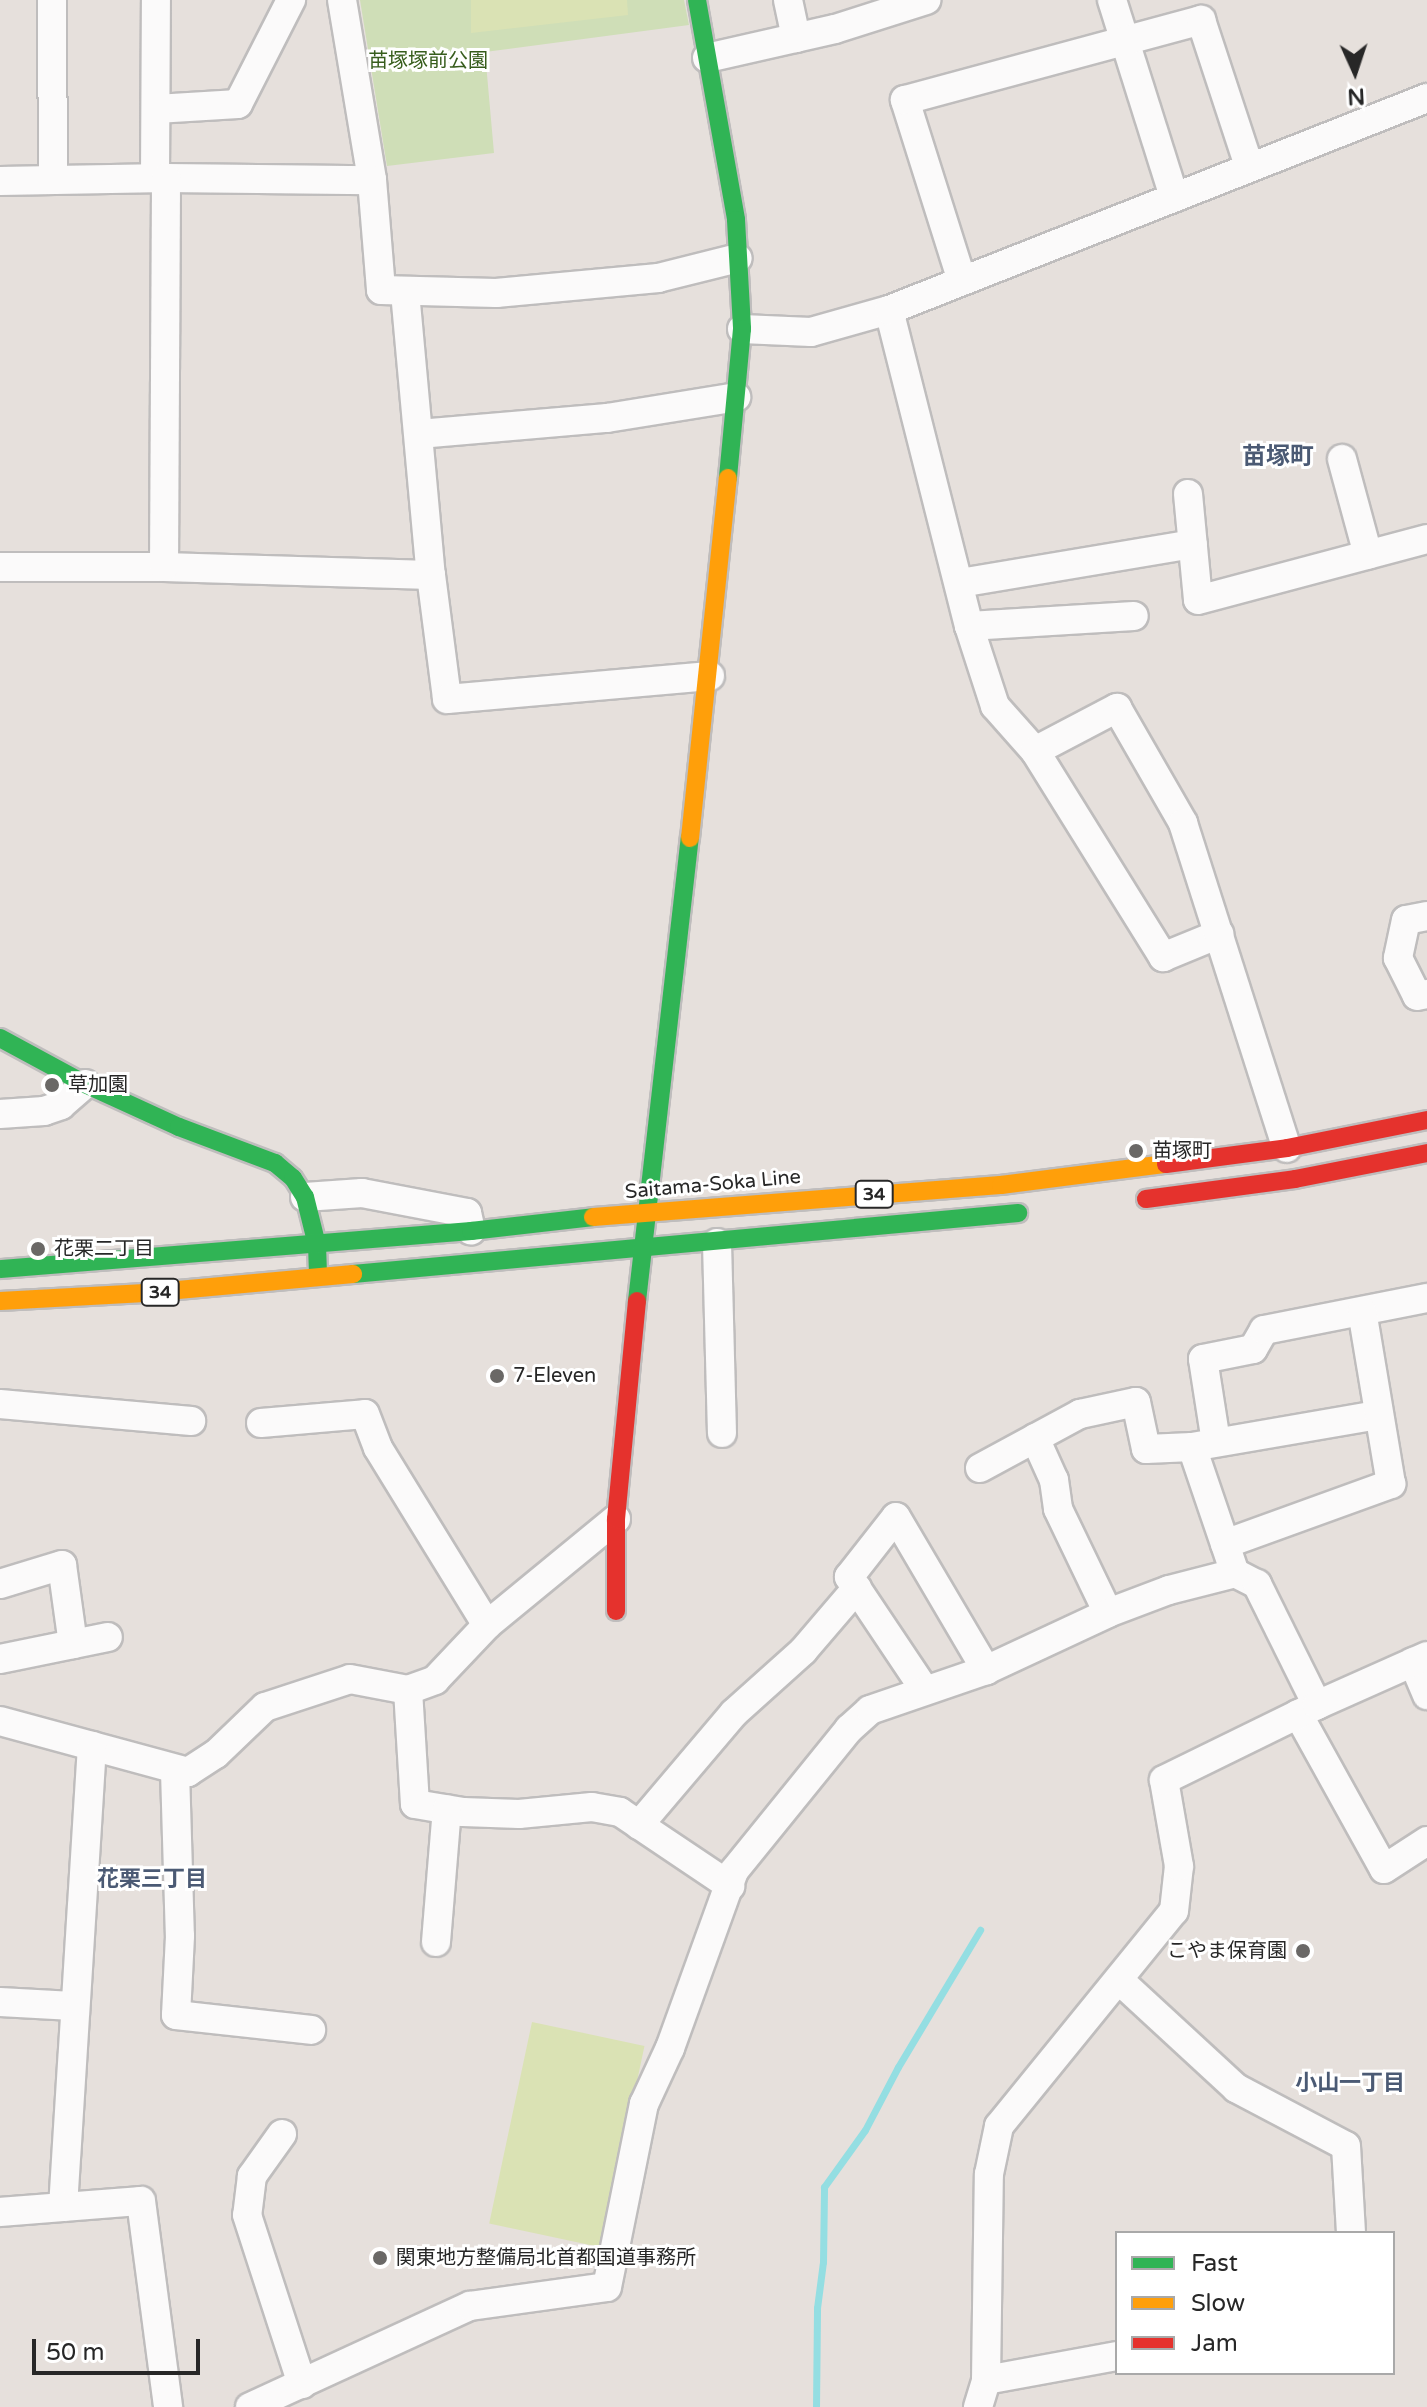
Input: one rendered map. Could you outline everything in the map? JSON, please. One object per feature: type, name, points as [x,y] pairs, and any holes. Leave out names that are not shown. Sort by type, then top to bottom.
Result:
[{"type":"main road","points":[[616,1611],[616,1519],[645,1211],[710,676],[742,329],[736,220],[697,0]]},
{"type":"main road","points":[[0,1038],[85,1084],[179,1127],[275,1163],[293,1178],[305,1197],[317,1245],[319,1278]]},
{"type":"main road","name":"Saitama-Soka Line","points":[[0,1269],[317,1245],[645,1211],[1001,1185],[1287,1148],[1427,1120]]},
{"type":"main road","points":[[1127,1201],[1295,1179],[1427,1153]]},
{"type":"main road","name":"34","points":[[0,1301],[145,1293],[642,1250],[1038,1211]]},
{"type":"street","points":[[52,0],[53,180]]},
{"type":"street","points":[[156,0],[164,567]]},
{"type":"street","points":[[156,109],[238,104],[291,0]]},
{"type":"street","points":[[342,0],[372,180],[381,290],[496,293],[658,278],[738,258]]},
{"type":"street","points":[[788,0],[796,38]]},
{"type":"street","points":[[707,58],[796,38],[926,0]]},
{"type":"street","points":[[1112,0],[1174,197]]},
{"type":"street","points":[[962,281],[905,100],[1201,20],[1249,166]]},
{"type":"street","points":[[742,329],[811,332],[889,310],[1427,98]]},
{"type":"street","points":[[0,181],[160,178],[372,180]]},
{"type":"street","points":[[405,292],[431,575],[447,699],[710,676]]},
{"type":"street","points":[[889,310],[969,626],[995,706],[1035,751],[1163,957],[1219,934]]},
{"type":"street","points":[[419,434],[607,418],[736,397]]},
{"type":"street","points":[[1342,459],[1368,555]]},
{"type":"street","points":[[1188,494],[1198,600],[1427,539]]},
{"type":"street","points":[[960,583],[1193,544]]},
{"type":"street","points":[[0,567],[164,567],[431,575]]},
{"type":"street","points":[[969,626],[1083,629],[1134,616]]},
{"type":"street","points":[[1035,751],[1117,708],[1183,823],[1287,1148]]},
{"type":"street","points":[[1427,916],[1406,920],[1398,958],[1417,996],[1427,994]]},
{"type":"street","points":[[0,1114],[44,1111],[61,1105],[85,1084]]},
{"type":"street","points":[[305,1197],[362,1193],[467,1213],[471,1231]]},
{"type":"street","points":[[717,1243],[722,1433]]},
{"type":"street","points":[[1235,1573],[1225,1544],[1204,1445],[1203,1359],[1253,1349],[1264,1330],[1427,1298]]},
{"type":"street","points":[[1225,1544],[1391,1484],[1362,1311]]},
{"type":"street","points":[[980,1468],[1080,1414],[1136,1402],[1146,1449],[1204,1445],[1378,1415]]},
{"type":"street","points":[[0,1404],[191,1421]]},
{"type":"street","points":[[261,1423],[365,1414],[378,1448],[487,1625]]},
{"type":"street","points":[[1035,1438],[1054,1480],[1058,1509],[1108,1613]]},
{"type":"street","points":[[924,1689],[849,1577],[896,1517],[986,1670]]},
{"type":"street","points":[[0,1721],[175,1771],[188,1772],[216,1754],[265,1707],[350,1679],[408,1690],[435,1680],[487,1625],[616,1519]]},
{"type":"street","points":[[0,1584],[62,1565],[73,1644]]},
{"type":"street","points":[[250,2407],[470,2306],[607,2287],[644,2104],[670,2048],[734,1871],[849,1729],[870,1710],[986,1670],[1108,1613],[1169,1590],[1235,1573],[1257,1584],[1308,1709],[1384,1869],[1427,1841]]},
{"type":"street","points":[[639,1825],[734,1713],[803,1651],[857,1588]]},
{"type":"street","points":[[0,1659],[108,1637]]},
{"type":"street","points":[[978,2407],[986,2380],[989,2174],[999,2126],[1174,1911],[1179,1866],[1164,1780],[1308,1709],[1420,1659],[1427,1695]]},
{"type":"street","points":[[408,1690],[415,1804],[519,1814],[592,1807],[620,1812],[730,1886]]},
{"type":"street","points":[[63,2207],[73,2006],[92,1746]]},
{"type":"street","points":[[175,1771],[180,1936],[176,2015],[311,2030]]},
{"type":"street","points":[[436,1942],[447,1809]]},
{"type":"street","points":[[1119,1980],[1236,2088],[1346,2146],[1351,2231]]},
{"type":"street","points":[[0,2002],[73,2006]]},
{"type":"street","points":[[282,2134],[252,2176],[247,2215],[302,2384]]},
{"type":"street","points":[[0,2212],[141,2201],[168,2407]]},
{"type":"street","points":[[986,2380],[1115,2356]]},
{"type":"green space","name":"苗塚塚前公園","points":[[360,0],[684,0],[689,25],[485,52],[494,153],[387,166]]},
{"type":"green space","points":[[471,0],[627,0],[628,15],[471,33]]},
{"type":"green space","points":[[532,2022],[644,2046],[602,2247],[489,2223]]},
{"type":"waterway","points":[[816,2407],[817,2308],[823,2262],[824,2187],[865,2130],[898,2067],[980,1930]]},
{"type":"traffic: fast","points":[[697,0],[736,220],[742,329],[728,478]]},
{"type":"traffic: fast","points":[[637,1301],[690,838]]},
{"type":"traffic: fast","points":[[0,1038],[85,1084],[179,1127],[275,1163],[293,1178],[305,1197],[317,1245],[318,1272]]},
{"type":"traffic: fast","points":[[353,1274],[1018,1213]]},
{"type":"traffic: fast","points":[[0,1269],[471,1231],[593,1217]]},
{"type":"traffic: slow","points":[[690,838],[728,478]]},
{"type":"traffic: slow","points":[[593,1217],[1001,1185],[1166,1164]]},
{"type":"traffic: slow","points":[[0,1301],[145,1293],[353,1274]]},
{"type":"traffic: jam","points":[[1166,1164],[1287,1148],[1427,1120]]},
{"type":"traffic: jam","points":[[1146,1199],[1295,1179],[1427,1153]]},
{"type":"traffic: jam","points":[[616,1611],[616,1519],[637,1301]]},
{"type":"place","name":"草加園","points":[[52,1085]]},
{"type":"place","name":"苗塚町","points":[[1136,1151]]},
{"type":"place","name":"花栗二丁目","points":[[38,1249]]},
{"type":"place","name":"7-Eleven","points":[[497,1376]]},
{"type":"place","name":"こやま保育園","points":[[1303,1951]]},
{"type":"place","name":"関東地方整備局北首都国道事務所","points":[[380,2258]]},
{"type":"district","name":"苗塚町","points":[[1278,457]]},
{"type":"district","name":"花栗三丁目","points":[[152,1880]]},
{"type":"district","name":"小山一丁目","points":[[1350,2084]]}]
